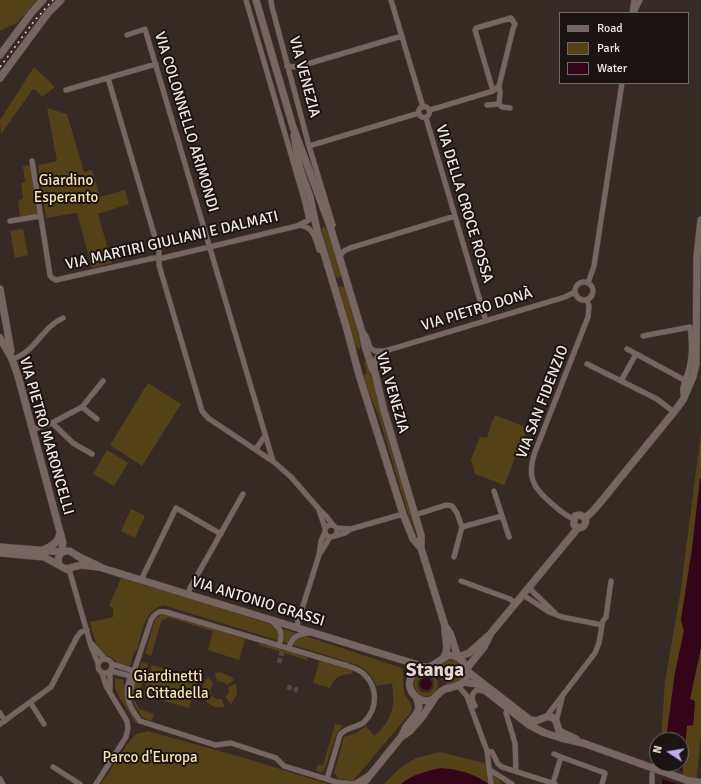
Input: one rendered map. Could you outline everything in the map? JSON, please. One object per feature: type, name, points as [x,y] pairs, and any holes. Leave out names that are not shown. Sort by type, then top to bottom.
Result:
[{"type":"main road","points":[[0,54],[43,0]]},
{"type":"main road","points":[[0,78],[48,13],[61,0]]},
{"type":"main road","name":"VIA VENEZIA","points":[[256,0],[293,127],[336,245],[365,346],[375,373],[384,411],[421,535],[421,548],[445,626],[447,648],[444,657]]},
{"type":"main road","points":[[0,48],[19,30]]},
{"type":"main road","name":"VIA VENEZIA","points":[[293,127],[297,158],[310,197],[311,218],[316,227],[359,375],[403,514],[413,539],[421,548]]},
{"type":"main road","points":[[585,518],[599,504],[674,412],[683,400],[693,377],[696,364],[697,256],[701,220]]},
{"type":"main road","points":[[316,227],[322,222],[328,223]]},
{"type":"main road","points":[[0,289],[4,328],[0,332]]},
{"type":"main road","points":[[3,320],[12,359]]},
{"type":"main road","name":"VIA PIETRO MARONCELLI","points":[[0,338],[12,359],[60,533],[68,552]]},
{"type":"main road","points":[[352,350],[356,354],[360,355],[364,351],[365,346]]},
{"type":"main road","points":[[578,528],[573,523],[575,516],[580,515],[585,518]]},
{"type":"main road","points":[[412,675],[420,669],[434,664],[449,655],[459,657],[469,653],[491,633],[578,528],[585,525],[585,518]]},
{"type":"main road","points":[[42,550],[56,542],[60,536],[60,533]]},
{"type":"main road","name":"VIA ANTONIO GRASSI","points":[[0,547],[68,552],[102,568],[425,667]]},
{"type":"main road","points":[[0,553],[44,557],[59,564],[62,568],[71,568],[76,561],[68,552],[58,557],[59,564]]},
{"type":"main road","name":"VIA ANTONIO GRASSI","points":[[71,568],[81,565],[102,568]]},
{"type":"main road","name":"VIA VENEZIA","points":[[445,626],[450,633],[459,657]]},
{"type":"main road","points":[[401,737],[410,731],[423,716],[434,699],[442,692],[462,683],[466,678],[467,669],[484,647],[491,633]]},
{"type":"main road","points":[[459,657],[467,669],[529,719],[536,721],[552,717],[559,731],[583,743],[649,769]]},
{"type":"main road","points":[[363,784],[401,737],[406,727],[417,713],[419,707],[417,699],[412,693],[410,686],[412,675],[406,662]]},
{"type":"main road","points":[[462,683],[477,684],[529,725],[545,732],[583,743]]},
{"type":"main road","points":[[417,699],[424,701],[434,699]]},
{"type":"main road","points":[[544,718],[540,725],[545,732]]},
{"type":"main road","points":[[545,732],[554,731],[556,723]]},
{"type":"main road","points":[[658,772],[690,781],[699,781]]},
{"type":"street","name":"VIA VENEZIA","points":[[268,0],[272,7]]},
{"type":"street","name":"VIA VENEZIA","points":[[271,0],[309,146],[334,227],[336,245]]},
{"type":"street","points":[[391,0],[423,107]]},
{"type":"street","points":[[633,12],[634,0]]},
{"type":"street","points":[[634,12],[640,0]]},
{"type":"street","name":"VIA VENEZIA","points":[[248,1],[285,136],[309,217],[311,218]]},
{"type":"street","points":[[493,91],[474,30],[476,28],[511,18],[515,24],[499,86],[499,104]]},
{"type":"street","name":"VIA COLONNELLO ARIMONDI","points":[[127,35],[145,29],[230,316]]},
{"type":"street","points":[[287,66],[297,67],[402,36]]},
{"type":"street","points":[[66,90],[156,64]]},
{"type":"street","points":[[108,78],[159,254],[160,268],[202,411],[208,418],[274,462],[291,477],[328,517],[335,526],[337,532],[319,555]]},
{"type":"street","points":[[587,300],[580,299],[575,292],[579,284],[582,282],[588,283],[594,266],[622,84]]},
{"type":"street","points":[[430,110],[493,91],[499,86]]},
{"type":"street","points":[[486,105],[499,104],[502,107],[510,108]]},
{"type":"street","name":"VIA DELLA CROCE ROSSA","points":[[427,107],[430,110],[430,114],[426,118],[421,117],[419,114],[420,108],[427,107]]},
{"type":"street","points":[[309,146],[419,114]]},
{"type":"street","name":"VIA DELLA CROCE ROSSA","points":[[426,118],[486,321]]},
{"type":"street","name":"VIA VENEZIA","points":[[285,136],[297,158]]},
{"type":"street","name":"VIA MARTIRI GIULIANI E DALMATI","points":[[32,161],[50,275],[56,280],[154,258],[163,258],[298,226]]},
{"type":"street","points":[[10,221],[41,216]]},
{"type":"street","points":[[339,256],[350,248],[455,216]]},
{"type":"street","points":[[298,226],[311,218]]},
{"type":"street","name":"VIA VENEZIA","points":[[298,226],[308,228],[314,234],[323,261],[328,268]]},
{"type":"street","points":[[219,244],[215,249],[214,254],[231,310],[230,316],[274,462]]},
{"type":"street","name":"VIA SAN FIDENZIO","points":[[574,519],[562,513],[539,492],[534,486],[531,478],[531,469],[532,462],[588,317],[589,306],[587,300],[593,293],[592,287],[588,283]]},
{"type":"street","name":"VIA PIETRO DONÀ","points":[[385,351],[565,297],[575,292]]},
{"type":"street","points":[[12,359],[22,355],[38,341],[46,330],[56,321],[63,318]]},
{"type":"street","points":[[643,336],[690,327],[690,362],[682,391],[684,396]]},
{"type":"street","points":[[362,332],[367,338],[370,348],[373,350],[385,351]]},
{"type":"street","points":[[627,349],[686,381]]},
{"type":"street","points":[[375,373],[376,358],[385,351]]},
{"type":"street","points":[[621,381],[636,354]]},
{"type":"street","points":[[587,364],[657,399],[674,412]]},
{"type":"street","points":[[32,430],[52,423],[82,407],[103,381]]},
{"type":"street","points":[[82,407],[97,419]]},
{"type":"street","points":[[52,423],[73,443],[92,454]]},
{"type":"street","points":[[256,449],[265,436]]},
{"type":"street","points":[[494,491],[509,537]]},
{"type":"street","points":[[188,594],[243,494]]},
{"type":"street","points":[[415,515],[446,505],[452,506],[457,512],[462,527],[454,558]]},
{"type":"street","points":[[141,580],[176,508],[221,534]]},
{"type":"street","points":[[319,509],[325,530],[332,537]]},
{"type":"street","points":[[332,537],[345,533],[351,529],[403,514]]},
{"type":"street","points":[[462,527],[502,516]]},
{"type":"street","points":[[296,628],[319,555],[321,541],[325,530],[328,525],[351,529]]},
{"type":"street","points":[[71,568],[91,646],[98,664],[98,669],[102,673],[106,686],[127,721],[128,728],[126,737],[96,784]]},
{"type":"street","points":[[461,580],[510,599],[516,604]]},
{"type":"street","points":[[544,718],[595,653],[599,644],[603,621],[606,617],[611,582]]},
{"type":"street","points":[[529,588],[557,615]]},
{"type":"street","points":[[523,595],[549,612],[602,625]]},
{"type":"street","points":[[326,779],[340,735],[346,730],[361,724],[368,718],[374,707],[374,690],[367,677],[355,668],[280,645],[166,612],[160,611],[156,613],[152,620],[134,671],[130,676],[126,692],[128,700],[137,718],[142,722],[215,745],[231,743],[248,748],[276,758],[284,766],[337,783],[356,783],[370,774]]},
{"type":"street","points":[[284,624],[296,622],[300,617]]},
{"type":"street","points":[[270,620],[279,626],[281,630],[282,638],[280,645]]},
{"type":"street","points":[[0,713],[2,722],[53,685],[76,638],[81,632],[87,630]]},
{"type":"street","points":[[289,648],[293,638],[311,632]]},
{"type":"street","points":[[90,642],[105,659],[110,660],[112,664],[134,671]]},
{"type":"street","points":[[98,664],[101,660],[105,659]]},
{"type":"street","points":[[110,692],[110,672],[112,664]]},
{"type":"street","points":[[128,700],[134,678],[134,671]]},
{"type":"street","points":[[102,673],[110,672],[130,676]]},
{"type":"street","points":[[462,683],[460,688],[466,696],[487,751],[491,773],[491,784]]},
{"type":"street","points":[[451,688],[464,697],[474,720],[478,725]]},
{"type":"street","points":[[478,725],[472,694],[477,690],[485,691]]},
{"type":"street","points":[[556,723],[562,695]]},
{"type":"street","points":[[30,702],[44,724]]},
{"type":"street","points":[[508,709],[506,713],[515,743],[516,771]]},
{"type":"street","points":[[487,751],[492,752],[498,764],[554,784],[561,757]]},
{"type":"street","points":[[554,754],[605,773],[602,784]]},
{"type":"street","points":[[53,767],[80,784]]},
{"type":"street","points":[[652,784],[654,772]]},
{"type":"street","points":[[491,773],[512,784]]},
{"type":"street","points":[[0,779],[3,784]]},
{"type":"green space","points":[[0,0],[37,0],[18,22],[0,31]]},
{"type":"green space","points":[[34,67],[55,87],[42,97],[36,90],[33,89],[1,134],[0,120]]},
{"type":"green space","name":"Giardino Esperanto","points":[[47,108],[67,114],[84,172],[92,170],[100,197],[125,190],[129,204],[98,214],[112,263],[92,268],[77,213],[46,218],[38,165],[57,161]]},
{"type":"green space","points":[[31,165],[38,214],[20,217],[18,200],[23,199],[21,183],[25,182],[23,166]]},
{"type":"green space","points":[[324,227],[329,232],[341,274],[338,278],[334,276],[322,233],[322,228]]},
{"type":"green space","points":[[23,229],[28,255],[15,258],[10,231]]},
{"type":"green space","points":[[340,286],[346,288],[360,341],[360,349],[355,345],[338,290]]},
{"type":"green space","points":[[367,361],[376,389],[382,420],[417,534],[408,514],[379,417],[362,376],[367,373],[364,362]]},
{"type":"green space","points":[[148,383],[181,404],[142,466],[110,445]]},
{"type":"green space","points":[[495,415],[528,428],[504,485],[475,474],[471,459],[480,437],[487,438]]},
{"type":"green space","points":[[701,433],[701,478],[681,620],[684,631],[675,673],[667,732],[662,732],[665,681],[680,595]]},
{"type":"green space","points":[[107,450],[128,463],[114,486],[93,474]]},
{"type":"green space","points":[[131,509],[145,516],[135,538],[121,531]]},
{"type":"green space","points":[[121,578],[215,606],[402,668],[404,691],[411,704],[411,712],[353,781],[338,778],[334,773],[344,737],[356,733],[366,726],[374,736],[389,719],[393,706],[392,683],[377,686],[369,674],[358,665],[163,605],[151,612],[148,617],[130,666],[117,663],[115,660],[101,652],[90,622],[113,617],[113,608],[109,606]]},
{"type":"green space","points":[[160,615],[167,615],[245,639],[239,660],[208,650],[213,631],[167,617],[166,620],[162,619],[151,656],[145,653],[155,620]]},
{"type":"green space","points":[[259,643],[308,657],[307,660],[259,645]]},
{"type":"green space","points":[[701,647],[701,734],[696,784],[681,784],[682,772],[689,772],[689,732],[686,732],[687,725],[693,725],[695,701],[690,699]]},
{"type":"green space","points":[[320,660],[353,669],[351,674],[335,679],[330,688],[313,683]]},
{"type":"green space","points":[[451,660],[459,664],[463,672],[459,680],[451,684],[443,680],[439,672],[443,664]]},
{"type":"green space","points":[[142,662],[148,664],[138,697],[134,699],[139,709],[154,714],[151,721],[142,717],[131,696]]},
{"type":"green space","name":"Giardinetti La Cittadella","points":[[152,665],[198,679],[189,708],[143,695]]},
{"type":"green space","points":[[219,672],[230,676],[234,680],[227,685],[223,682],[217,681],[215,673]]},
{"type":"green space","points":[[425,672],[434,675],[438,682],[435,693],[429,696],[422,696],[418,694],[414,686],[416,677]],"holes":[[[424,676],[431,677],[434,681],[434,688],[429,693],[421,692],[418,688],[418,681]]]},
{"type":"green space","points":[[208,677],[213,684],[210,690],[211,694],[203,697],[202,687]]},
{"type":"green space","points":[[115,678],[124,680],[123,684],[126,686],[127,702],[132,716],[118,695]]},
{"type":"green space","points":[[236,684],[237,694],[231,704],[225,697],[229,693],[228,687]]},
{"type":"green space","points":[[212,696],[217,699],[222,699],[224,707],[214,707],[205,701]]},
{"type":"green space","points":[[132,716],[139,724],[134,722]]},
{"type":"green space","points":[[335,724],[343,725],[337,733],[324,770],[321,772],[316,770],[318,764],[323,766]]},
{"type":"green space","name":"Parco d'Europa","points":[[148,731],[248,759],[328,784],[101,784],[131,739],[136,734]]},
{"type":"green space","points":[[440,752],[484,763],[502,784],[406,780],[401,784],[384,784],[400,768],[416,758]]},
{"type":"water","points":[[701,478],[701,647],[690,699],[695,701],[693,725],[687,726],[686,732],[667,732],[675,673],[684,631],[681,620],[692,549]]},
{"type":"water","points":[[424,678],[428,678],[432,684],[428,690],[424,690],[420,686],[420,682]]},
{"type":"water","points":[[441,768],[466,773],[489,784],[401,784],[415,775]]},
{"type":"water","points":[[663,772],[682,772],[681,784],[662,784]]},
{"type":"pier","points":[[660,772],[683,772],[683,784],[677,784],[660,778]]},
{"type":"tunnel","points":[[279,663],[282,652]]},
{"type":"tunnel","points":[[287,687],[298,690]]},
{"type":"railway","points":[[0,67],[35,20],[53,0]]},
{"type":"district","name":"Stanga","points":[[435,671]]}]
